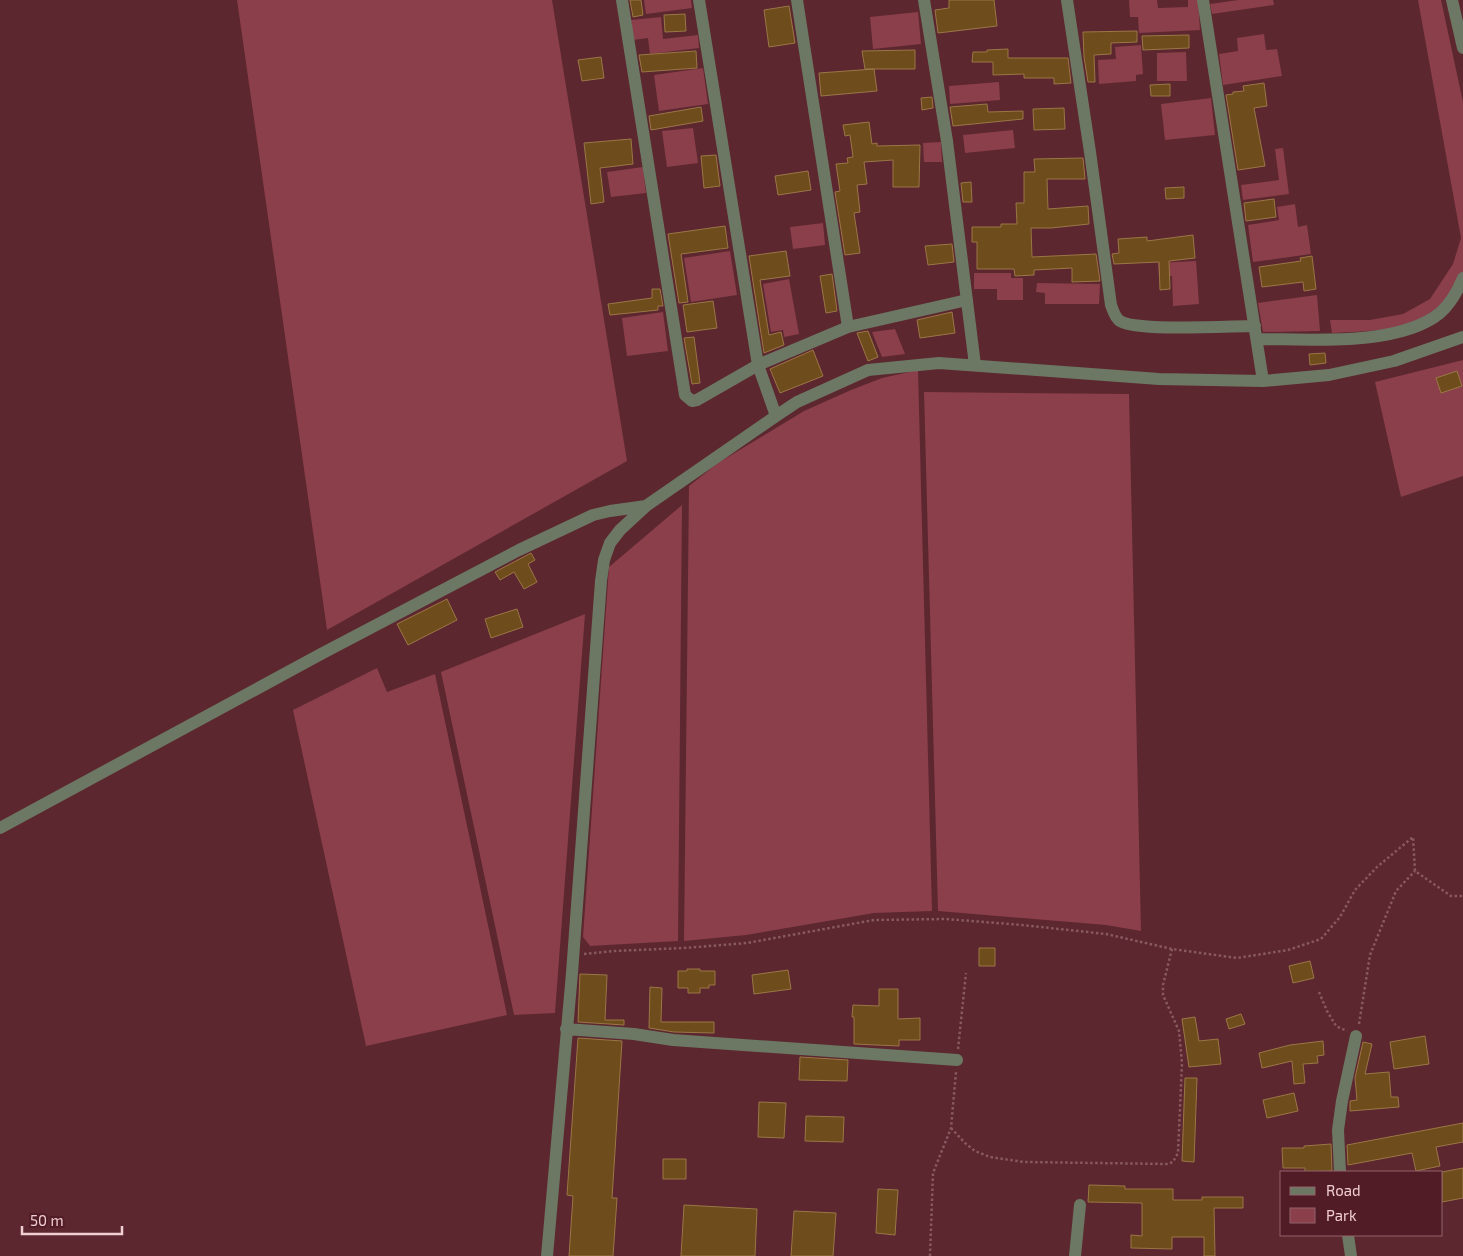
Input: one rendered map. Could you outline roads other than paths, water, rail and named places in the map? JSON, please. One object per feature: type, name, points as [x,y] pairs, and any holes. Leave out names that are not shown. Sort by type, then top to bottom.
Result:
[{"type":"street","points":[[622,0],[685,395],[692,401],[697,400],[758,366],[848,327],[967,300]]},
{"type":"street","points":[[699,0],[758,366],[776,416]]},
{"type":"street","points":[[797,0],[848,327]]},
{"type":"street","points":[[924,0],[947,141],[976,365]]},
{"type":"street","points":[[1067,0],[1111,305],[1114,314],[1120,321],[1130,325],[1163,328],[1256,332],[1346,340],[1378,336],[1417,325],[1439,313],[1446,307],[1460,287],[1463,278]]},
{"type":"street","points":[[1202,0],[1263,381]]},
{"type":"street","points":[[1452,0],[1463,48]]},
{"type":"street","points":[[547,1256],[573,955],[601,581],[604,560],[610,543],[620,530],[646,506],[797,402],[868,370],[939,363],[1159,379],[1263,381],[1329,375],[1394,361],[1463,337]]},
{"type":"street","points":[[0,828],[321,654],[519,550],[593,515],[646,506]]},
{"type":"street","points":[[566,1029],[634,1034],[673,1040],[957,1060]]},
{"type":"street","points":[[1340,1171],[1338,1130],[1342,1101],[1356,1036]]},
{"type":"street","points":[[1075,1256],[1080,1204]]},
{"type":"street","points":[[1348,1236],[1351,1256]]}]
